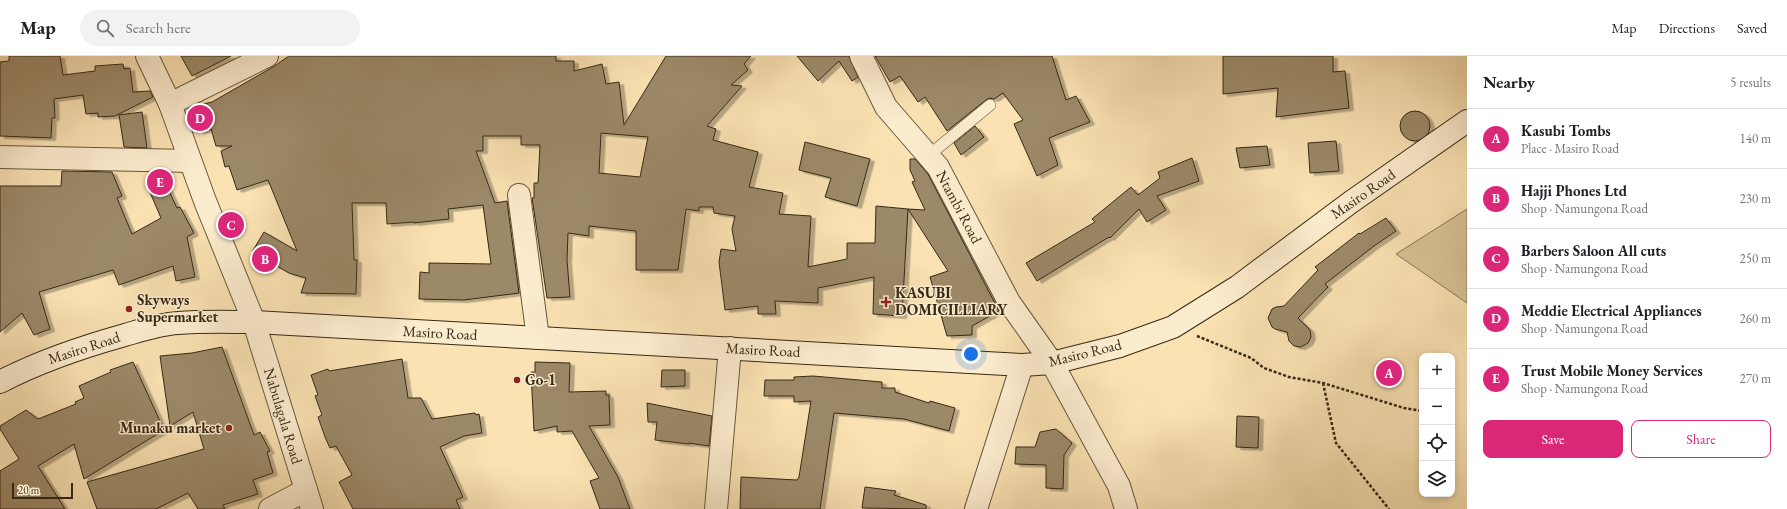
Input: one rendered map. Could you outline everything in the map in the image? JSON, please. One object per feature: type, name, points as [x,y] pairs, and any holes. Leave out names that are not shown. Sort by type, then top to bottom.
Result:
[{"type":"street","name":"Nabulagala Road","points":[[147,56],[170,104],[190,161],[254,322],[309,500]]},
{"type":"street","points":[[170,104],[245,61],[267,56]]},
{"type":"street","name":"Ntambi Road","points":[[864,57],[886,107],[938,167],[1009,302],[1052,363],[1118,486],[1126,509]]},
{"type":"street","name":"Masiro Road","points":[[0,382],[50,358],[150,328],[177,323],[254,322],[1022,365],[1052,363],[1120,346],[1173,326],[1237,287],[1351,202],[1467,122]]},
{"type":"street","points":[[0,157],[190,161]]},
{"type":"street","points":[[519,195],[538,338]]},
{"type":"street","points":[[716,509],[730,348]]},
{"type":"street","points":[[976,509],[1022,365]]},
{"type":"street","points":[[270,509],[309,500]]},
{"type":"lane","points":[[928,156],[990,105]]},
{"type":"path","points":[[1173,326],[1251,358],[1264,368],[1289,377],[1323,383],[1404,408],[1419,410]]},
{"type":"path","points":[[1323,383],[1336,443],[1388,509]]},
{"type":"shaded area","points":[[1467,209],[1467,303],[1396,254]]},
{"type":"building","points":[[9,56],[60,56],[63,75],[95,71],[95,66],[123,64],[124,69],[130,68],[133,92],[150,91],[153,97],[115,116],[98,117],[98,113],[86,114],[83,95],[54,99],[55,118],[52,118],[51,138],[0,136],[0,62],[9,61]]},
{"type":"building","points":[[181,56],[231,56],[192,76]]},
{"type":"building","points":[[289,56],[556,56],[556,61],[574,61],[574,71],[602,64],[606,84],[619,82],[624,125],[666,56],[751,56],[744,64],[748,70],[731,85],[742,86],[707,126],[716,129],[713,140],[758,152],[749,187],[783,193],[779,214],[811,216],[808,267],[847,259],[847,243],[875,243],[876,206],[908,209],[902,316],[873,314],[874,277],[818,288],[818,303],[775,301],[776,314],[758,314],[758,306],[725,310],[719,262],[721,249],[736,251],[732,229],[735,216],[714,213],[713,207],[699,207],[699,211],[686,209],[678,270],[636,270],[636,231],[589,226],[589,236],[568,233],[567,260],[570,297],[547,298],[532,198],[534,198],[534,183],[538,183],[540,145],[521,145],[521,136],[483,136],[483,151],[476,151],[495,203],[507,201],[519,293],[464,300],[419,299],[420,272],[429,273],[429,263],[491,264],[483,205],[448,209],[449,219],[387,224],[386,203],[352,203],[354,260],[357,260],[356,294],[301,293],[306,278],[289,273],[252,252],[264,232],[297,251],[268,180],[237,190],[229,166],[225,167],[221,151],[232,146],[216,146],[211,129],[199,131],[195,106],[212,102],[273,67]],"holes":[[[601,133],[648,137],[640,177],[599,173]]]},
{"type":"building","points":[[797,56],[849,56],[858,77],[852,81],[839,61],[818,81]]},
{"type":"building","points":[[875,56],[1052,56],[1066,100],[1076,96],[1090,122],[1049,138],[1058,165],[1037,176],[1014,124],[1023,120],[1003,93],[994,99],[989,98],[986,100],[947,131],[925,97],[918,102],[900,76],[890,82]]},
{"type":"building","points":[[1223,56],[1333,56],[1333,72],[1345,71],[1349,108],[1276,117],[1278,88],[1223,94]]},
{"type":"building","points":[[1415,111],[1426,115],[1430,126],[1426,137],[1415,141],[1404,137],[1400,126],[1404,115]]},
{"type":"building","points":[[142,112],[147,148],[124,147],[119,115]]},
{"type":"building","points":[[975,126],[984,137],[961,155],[954,143]]},
{"type":"building","points":[[1336,141],[1339,171],[1310,173],[1308,143]]},
{"type":"building","points":[[805,142],[870,159],[857,206],[825,197],[831,178],[799,170]]},
{"type":"building","points":[[1267,146],[1270,165],[1240,168],[1236,148]]},
{"type":"building","points":[[1192,158],[1199,181],[1157,196],[1166,210],[1147,222],[1139,209],[1110,238],[1109,237],[1037,281],[1026,263],[1095,222],[1092,219],[1131,187],[1138,195],[1160,178],[1158,172]]},
{"type":"building","points":[[910,159],[915,159],[928,174],[999,311],[972,326],[972,335],[947,336],[930,277],[948,271],[908,209],[925,210],[912,182],[915,181],[910,170]]},
{"type":"building","points":[[62,171],[112,172],[122,196],[117,198],[132,234],[161,218],[146,183],[162,176],[177,208],[180,207],[194,233],[187,237],[195,277],[176,281],[173,266],[119,285],[113,270],[39,292],[50,329],[34,335],[22,313],[0,332],[0,186],[61,186]]},
{"type":"building","points":[[1386,218],[1396,231],[1325,284],[1328,287],[1298,318],[1310,330],[1311,337],[1308,343],[1301,347],[1294,346],[1289,341],[1287,332],[1272,327],[1268,318],[1272,309],[1284,306],[1318,270],[1315,267],[1359,233],[1360,234]]},
{"type":"building","points":[[222,347],[254,435],[260,432],[270,451],[267,452],[273,473],[253,480],[258,494],[223,505],[225,509],[198,509],[188,493],[156,509],[97,509],[87,482],[204,449],[193,412],[170,426],[160,356],[192,353]]},
{"type":"building","points":[[402,359],[408,398],[421,398],[432,419],[475,413],[476,415],[479,414],[482,433],[464,436],[440,447],[463,497],[456,500],[460,509],[353,509],[339,482],[352,475],[336,446],[330,448],[325,437],[318,417],[322,415],[315,396],[318,395],[311,375],[328,369],[329,371]]},
{"type":"building","points":[[133,362],[164,430],[84,479],[74,444],[38,466],[65,509],[0,509],[0,471],[19,459],[0,429],[0,426],[26,410],[38,419],[76,404],[75,402],[84,398],[79,386],[111,372],[110,370]]},
{"type":"building","points":[[535,362],[570,363],[569,392],[606,391],[606,395],[609,395],[610,425],[589,426],[618,477],[630,509],[600,509],[590,481],[599,478],[572,431],[557,432],[557,426],[534,431],[531,372],[535,372]]},
{"type":"building","points":[[662,370],[685,370],[685,386],[661,387]]},
{"type":"building","points":[[813,376],[882,382],[882,388],[895,388],[895,392],[929,403],[930,401],[955,408],[949,431],[904,419],[834,413],[820,509],[740,509],[741,477],[797,480],[799,477],[811,401],[794,402],[794,396],[764,396],[765,380],[794,380],[794,377]]},
{"type":"building","points":[[647,403],[712,416],[709,446],[655,440],[657,422],[648,422]]},
{"type":"building","points":[[1237,416],[1259,417],[1258,448],[1236,447]]},
{"type":"building","points":[[1056,429],[1072,443],[1064,455],[1063,489],[1046,488],[1046,465],[1015,464],[1016,447],[1035,447],[1040,432]]},
{"type":"building","points":[[865,487],[896,491],[894,495],[926,505],[926,509],[862,508]]},
{"type":"place","name":"Meddie Electrical Appliances","points":[[200,118]]},
{"type":"place","name":"Trust Mobile Money Services","points":[[160,182]]},
{"type":"place","name":"Barbers Saloon All cuts","points":[[231,225]]},
{"type":"place","name":"Hajji Phones Ltd","points":[[265,259]]},
{"type":"place","name":"KASUBI DOMICILLIARY","points":[[886,302]]},
{"type":"place","name":"Skyways Supermarket","points":[[129,309]]},
{"type":"place","name":"Kasubi Tombs","points":[[1389,373]]},
{"type":"place","name":"Go-1","points":[[517,380]]},
{"type":"place","name":"Munaku market","points":[[229,428]]}]
